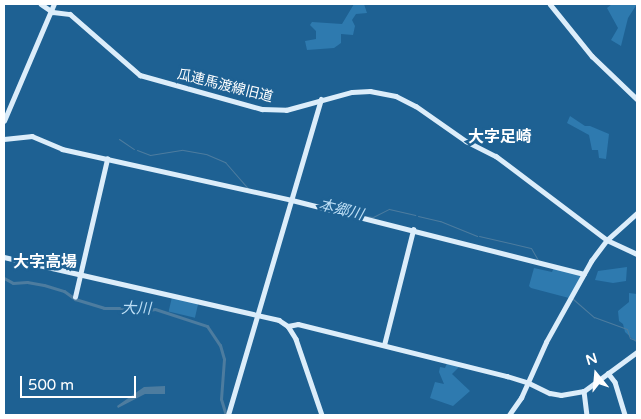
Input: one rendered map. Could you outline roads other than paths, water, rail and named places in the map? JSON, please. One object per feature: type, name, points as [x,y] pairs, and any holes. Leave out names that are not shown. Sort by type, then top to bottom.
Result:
[{"type":"street","name":"瓜連馬渡線旧道","points":[[40,4],[51,11],[70,14],[128,67],[145,77],[271,111],[291,109],[321,99],[361,91],[388,94],[407,101],[464,139],[496,156],[607,240],[637,254]]},
{"type":"street","points":[[4,120],[54,4]]},
{"type":"street","points":[[550,4],[592,56],[637,99]]},
{"type":"street","points":[[228,415],[260,314],[321,99]]},
{"type":"street","points":[[4,139],[32,136],[62,149],[292,200],[584,274]]},
{"type":"street","points":[[75,297],[106,158]]},
{"type":"street","points":[[510,415],[521,398],[527,382],[584,274],[607,240],[637,213]]},
{"type":"street","points":[[384,345],[413,230]]},
{"type":"street","points":[[4,257],[260,314],[279,320],[288,326],[296,339],[322,415]]},
{"type":"street","points":[[288,326],[298,324],[384,345],[527,382],[550,393],[574,394],[584,391],[637,352]]},
{"type":"street","points":[[608,373],[615,382],[625,415]]},
{"type":"street","points":[[584,391],[587,415]]},
{"type":"waterway","name":"本郷川","points":[[119,139],[134,149]]},
{"type":"waterway","name":"本郷川","points":[[137,150],[150,155],[183,150],[206,154],[225,162],[248,188]]},
{"type":"waterway","name":"本郷川","points":[[365,216],[373,217],[389,209],[415,215]]},
{"type":"waterway","name":"本郷川","points":[[418,216],[440,221],[477,236]]},
{"type":"waterway","name":"本郷川","points":[[479,236],[531,248],[538,260]]},
{"type":"waterway","name":"大川","points":[[4,278],[13,283],[27,282],[44,285],[64,291],[75,299],[104,308],[123,308],[139,312],[155,309],[207,326],[220,345],[224,359],[221,399],[226,415]]},
{"type":"waterway","name":"本郷川","points":[[573,299],[594,317],[627,329],[630,338],[637,341]]},
{"type":"district","name":"大字足崎","points":[[500,137]]},
{"type":"district","name":"大字高場","points":[[45,262]]}]
